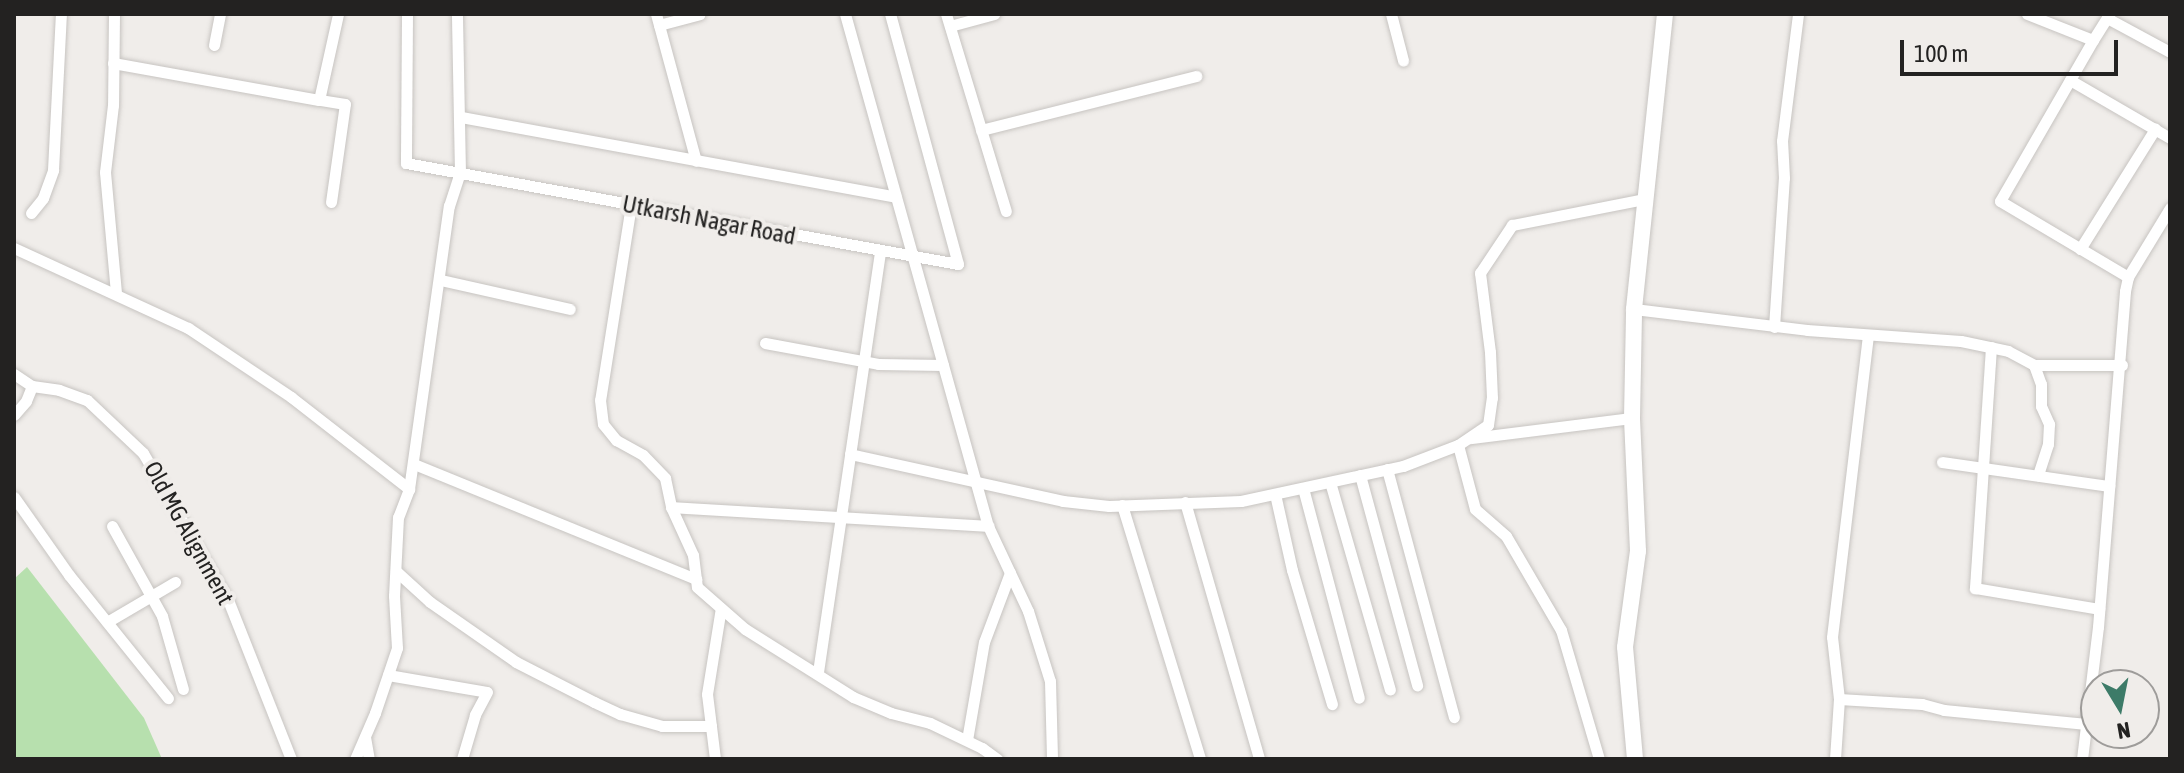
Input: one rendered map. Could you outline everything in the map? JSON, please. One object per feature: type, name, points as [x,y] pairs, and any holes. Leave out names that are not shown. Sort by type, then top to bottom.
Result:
[{"type":"street","points":[[31,213],[43,198],[53,170],[61,14]]},
{"type":"street","points":[[114,14],[113,105],[105,172],[116,293]]},
{"type":"street","points":[[214,45],[220,14]]},
{"type":"street","points":[[319,100],[338,14]]},
{"type":"street","name":"Utkarsh Nagar Road","points":[[407,14],[406,163],[958,264],[890,14]]},
{"type":"street","points":[[355,759],[397,648],[398,517],[409,489],[414,464],[449,206],[460,173],[457,14]]},
{"type":"street","points":[[696,161],[658,19],[700,14]]},
{"type":"street","points":[[845,14],[988,526],[1028,611],[1050,681],[1052,759]]},
{"type":"street","points":[[994,14],[948,20],[1006,211]]},
{"type":"street","points":[[1391,14],[1403,60]]},
{"type":"street","points":[[1635,759],[1625,647],[1638,551],[1632,418],[1634,309],[1665,14]]},
{"type":"street","points":[[1774,327],[1783,193],[1782,141],[1798,14]]},
{"type":"street","points":[[2027,14],[2093,40]]},
{"type":"street","points":[[2128,277],[2000,201],[2108,16],[2170,52]]},
{"type":"street","points":[[113,63],[345,104],[331,202]]},
{"type":"street","points":[[981,130],[1196,76]]},
{"type":"street","points":[[2070,80],[2170,138]]},
{"type":"street","points":[[461,117],[896,197]]},
{"type":"street","points":[[2080,249],[2155,129]]},
{"type":"street","points":[[1462,442],[1488,425],[1492,398],[1480,273],[1512,225],[1644,199]]},
{"type":"street","points":[[631,205],[600,400],[603,424],[616,440],[643,455],[665,478],[671,507],[693,555],[697,587],[745,629],[818,672],[853,697],[891,713],[930,723],[967,740],[991,757]]},
{"type":"street","points":[[2092,669],[2128,277],[2170,208]]},
{"type":"street","points":[[14,248],[188,328],[278,388],[409,489]]},
{"type":"street","points":[[818,672],[880,252]]},
{"type":"street","points":[[441,280],[570,309]]},
{"type":"street","points":[[1634,309],[1774,327],[1961,341],[2008,351],[2034,365],[2122,365]]},
{"type":"street","points":[[1835,759],[1839,699],[1832,637],[1868,335]]},
{"type":"street","points":[[765,343],[863,361],[943,365]]},
{"type":"street","points":[[1991,347],[1975,588],[2099,609]]},
{"type":"street","points":[[2034,365],[2041,384],[2041,406],[2049,424],[2048,444],[2038,475]]},
{"type":"street","name":"Old MG Alignment","points":[[14,374],[32,386],[59,390],[87,400],[143,453],[228,600],[291,759]]},
{"type":"street","points":[[14,415],[26,401],[32,386]]},
{"type":"street","points":[[850,454],[1063,501],[1122,505],[1241,501],[1387,469],[1462,442],[1632,418]]},
{"type":"street","points":[[1462,442],[1475,509],[1506,536],[1561,630],[1599,759]]},
{"type":"street","points":[[1942,462],[2109,486]]},
{"type":"street","points":[[414,464],[696,579]]},
{"type":"street","points":[[1387,469],[1454,717]]},
{"type":"street","points":[[1360,475],[1417,685]]},
{"type":"street","points":[[1330,482],[1390,690]]},
{"type":"street","points":[[1303,488],[1359,698]]},
{"type":"street","points":[[1275,494],[1292,570],[1332,704]]},
{"type":"street","points":[[14,497],[168,698]]},
{"type":"street","points":[[1185,502],[1259,759]]},
{"type":"street","points":[[1122,505],[1200,759]]},
{"type":"street","points":[[671,507],[988,526]]},
{"type":"street","points":[[112,526],[162,616],[183,689]]},
{"type":"street","points":[[396,571],[430,602],[516,662],[594,702],[620,714],[662,726],[711,726]]},
{"type":"street","points":[[967,740],[984,642],[1010,573]]},
{"type":"street","points":[[107,622],[175,582]]},
{"type":"street","points":[[715,759],[707,694],[721,608]]},
{"type":"street","points":[[388,675],[487,692],[475,715],[462,759]]},
{"type":"street","points":[[1839,699],[1922,704],[1944,710],[2080,723]]},
{"type":"street","points":[[365,737],[369,759]]},
{"type":"green space","points":[[27,567],[144,718],[162,759],[14,759],[14,579]]}]
